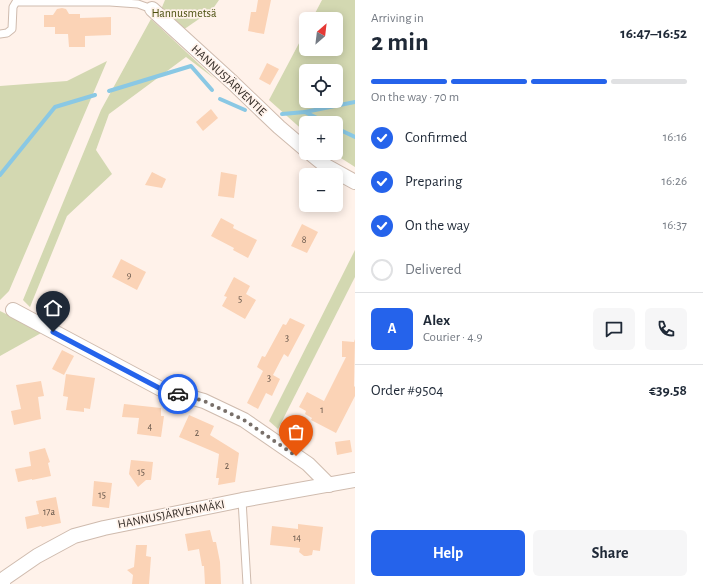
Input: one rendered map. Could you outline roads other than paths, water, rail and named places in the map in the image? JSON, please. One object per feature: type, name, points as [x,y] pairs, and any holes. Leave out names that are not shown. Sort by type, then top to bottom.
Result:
[{"type":"street","name":"HANNUSJÄRVENTIE","points":[[152,9],[299,144]]},
{"type":"street","points":[[319,160],[326,166],[355,182]]},
{"type":"street","points":[[13,310],[161,389],[204,401],[244,420],[308,464],[329,485]]},
{"type":"street","name":"HANNUSJÄRVENMÄKI","points":[[2,584],[5,578],[37,556],[74,536],[104,528],[242,500],[355,480]]},
{"type":"lane","points":[[0,34],[7,33],[12,29],[13,7],[16,2],[126,1],[152,9]]},
{"type":"lane","points":[[242,500],[248,584]]},
{"type":"waterway","points":[[109,91],[191,66],[212,90]]},
{"type":"waterway","points":[[0,175],[55,107],[95,95]]},
{"type":"waterway","points":[[220,99],[245,110]]},
{"type":"waterway","points":[[305,112],[355,102]]},
{"type":"waterway","points":[[282,114],[305,112],[313,116]]},
{"type":"waterway","points":[[343,131],[355,137]]},
{"type":"park label","name":"Hannusmetsä","points":[[184,13]]}]
